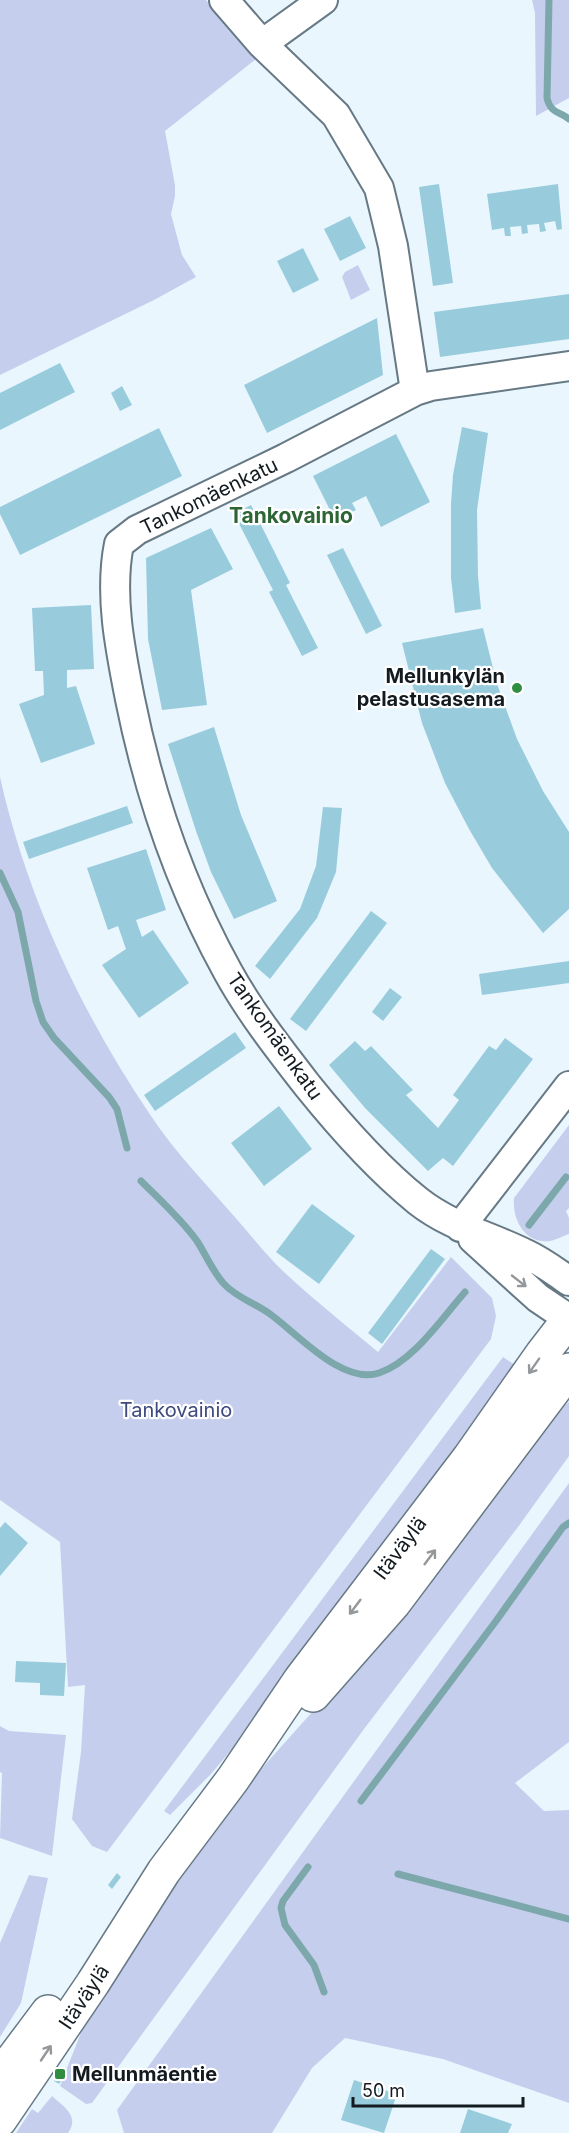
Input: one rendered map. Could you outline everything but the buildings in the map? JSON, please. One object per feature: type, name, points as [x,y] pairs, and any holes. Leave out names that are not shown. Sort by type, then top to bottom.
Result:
[{"type":"main road","name":"Itäväylä","points":[[0,2120],[93,1983],[164,1871],[233,1779],[300,1680],[469,1458],[569,1319]]},
{"type":"main road","name":"Itäväylä","points":[[233,1779],[316,1692],[394,1603],[569,1370]]},
{"type":"main road","name":"Itäväylä","points":[[0,2076],[117,1923],[164,1871]]},
{"type":"street","points":[[224,0],[262,44],[336,115],[379,188],[393,246],[415,391]]},
{"type":"street","points":[[262,44],[323,0]]},
{"type":"street","name":"Tankomäenkatu","points":[[569,366],[431,386],[415,391],[286,458],[137,530],[119,544],[114,569],[124,673],[150,784],[198,911],[228,973],[275,1044],[336,1121],[419,1202],[460,1227],[527,1254],[569,1281]]},
{"type":"street","points":[[460,1227],[569,1086]]},
{"type":"street","name":"Tankomäenkatu","points":[[460,1227],[538,1298],[569,1319]]},
{"type":"green space","points":[[0,0],[206,0],[256,59],[165,131],[175,185],[171,214],[182,255],[196,277],[0,375]]},
{"type":"green space","points":[[532,0],[569,0],[569,98],[536,116],[535,13]]},
{"type":"green space","points":[[358,265],[370,290],[351,300],[342,277],[345,272]]},
{"type":"green space","name":"Tankovainio","points":[[0,777],[11,822],[41,911],[80,996],[102,1037],[151,1116],[170,1142],[271,1259],[307,1293],[378,1352],[451,1257],[492,1298],[496,1316],[491,1339],[107,1852],[92,1846],[72,1819],[81,1752],[85,1685],[68,1687],[60,1542],[0,1500]]},
{"type":"green space","points":[[569,1125],[569,1208],[566,1211],[569,1218],[569,1234],[541,1241],[527,1235],[522,1229],[515,1214],[514,1198]]},
{"type":"green space","points":[[503,1357],[515,1365],[505,1387],[248,1730],[211,1774],[170,1815],[164,1811]]},
{"type":"green space","points":[[569,1402],[569,1456],[518,1527],[364,1729],[92,2103],[86,2104],[60,2086],[95,1997],[236,1797],[448,1560],[562,1407]]},
{"type":"green space","points":[[569,1483],[569,1742],[515,1783],[544,1811],[569,1810],[569,2103],[443,2059],[345,2038],[312,2068],[272,2133],[124,2133],[117,2110]]},
{"type":"green space","points":[[0,1726],[9,1731],[66,1735],[52,1856],[0,1838],[2,1773],[0,1772]]},
{"type":"green space","points":[[29,1875],[48,1878],[21,2003],[0,2037],[0,1943]]},
{"type":"green space","points":[[52,2096],[69,2112],[72,2122],[68,2133],[16,2133],[32,2109],[38,2113]]},
{"type":"waterway","points":[[549,0],[547,98],[553,110],[569,119]]},
{"type":"waterway","points":[[0,873],[18,912],[36,1001],[43,1022],[54,1038],[109,1097],[117,1109],[127,1148]]},
{"type":"waterway","points":[[529,1225],[566,1177]]},
{"type":"waterway","points":[[141,1181],[191,1233],[216,1274],[229,1289],[270,1314],[321,1356],[350,1372],[365,1375],[379,1373],[404,1359],[426,1338],[465,1292]]},
{"type":"waterway","points":[[361,1801],[496,1621],[563,1527],[569,1523]]},
{"type":"waterway","points":[[308,1867],[283,1901],[281,1908],[285,1925],[314,1965],[324,1992]]},
{"type":"waterway","points":[[398,1874],[569,1919]]},
{"type":"place","name":"Mellunkylän pelastusasema","points":[[517,688]]},
{"type":"place","name":"Mellunmäentie","points":[[60,2074]]},
{"type":"district","name":"Tankovainio","points":[[291,515]]}]
